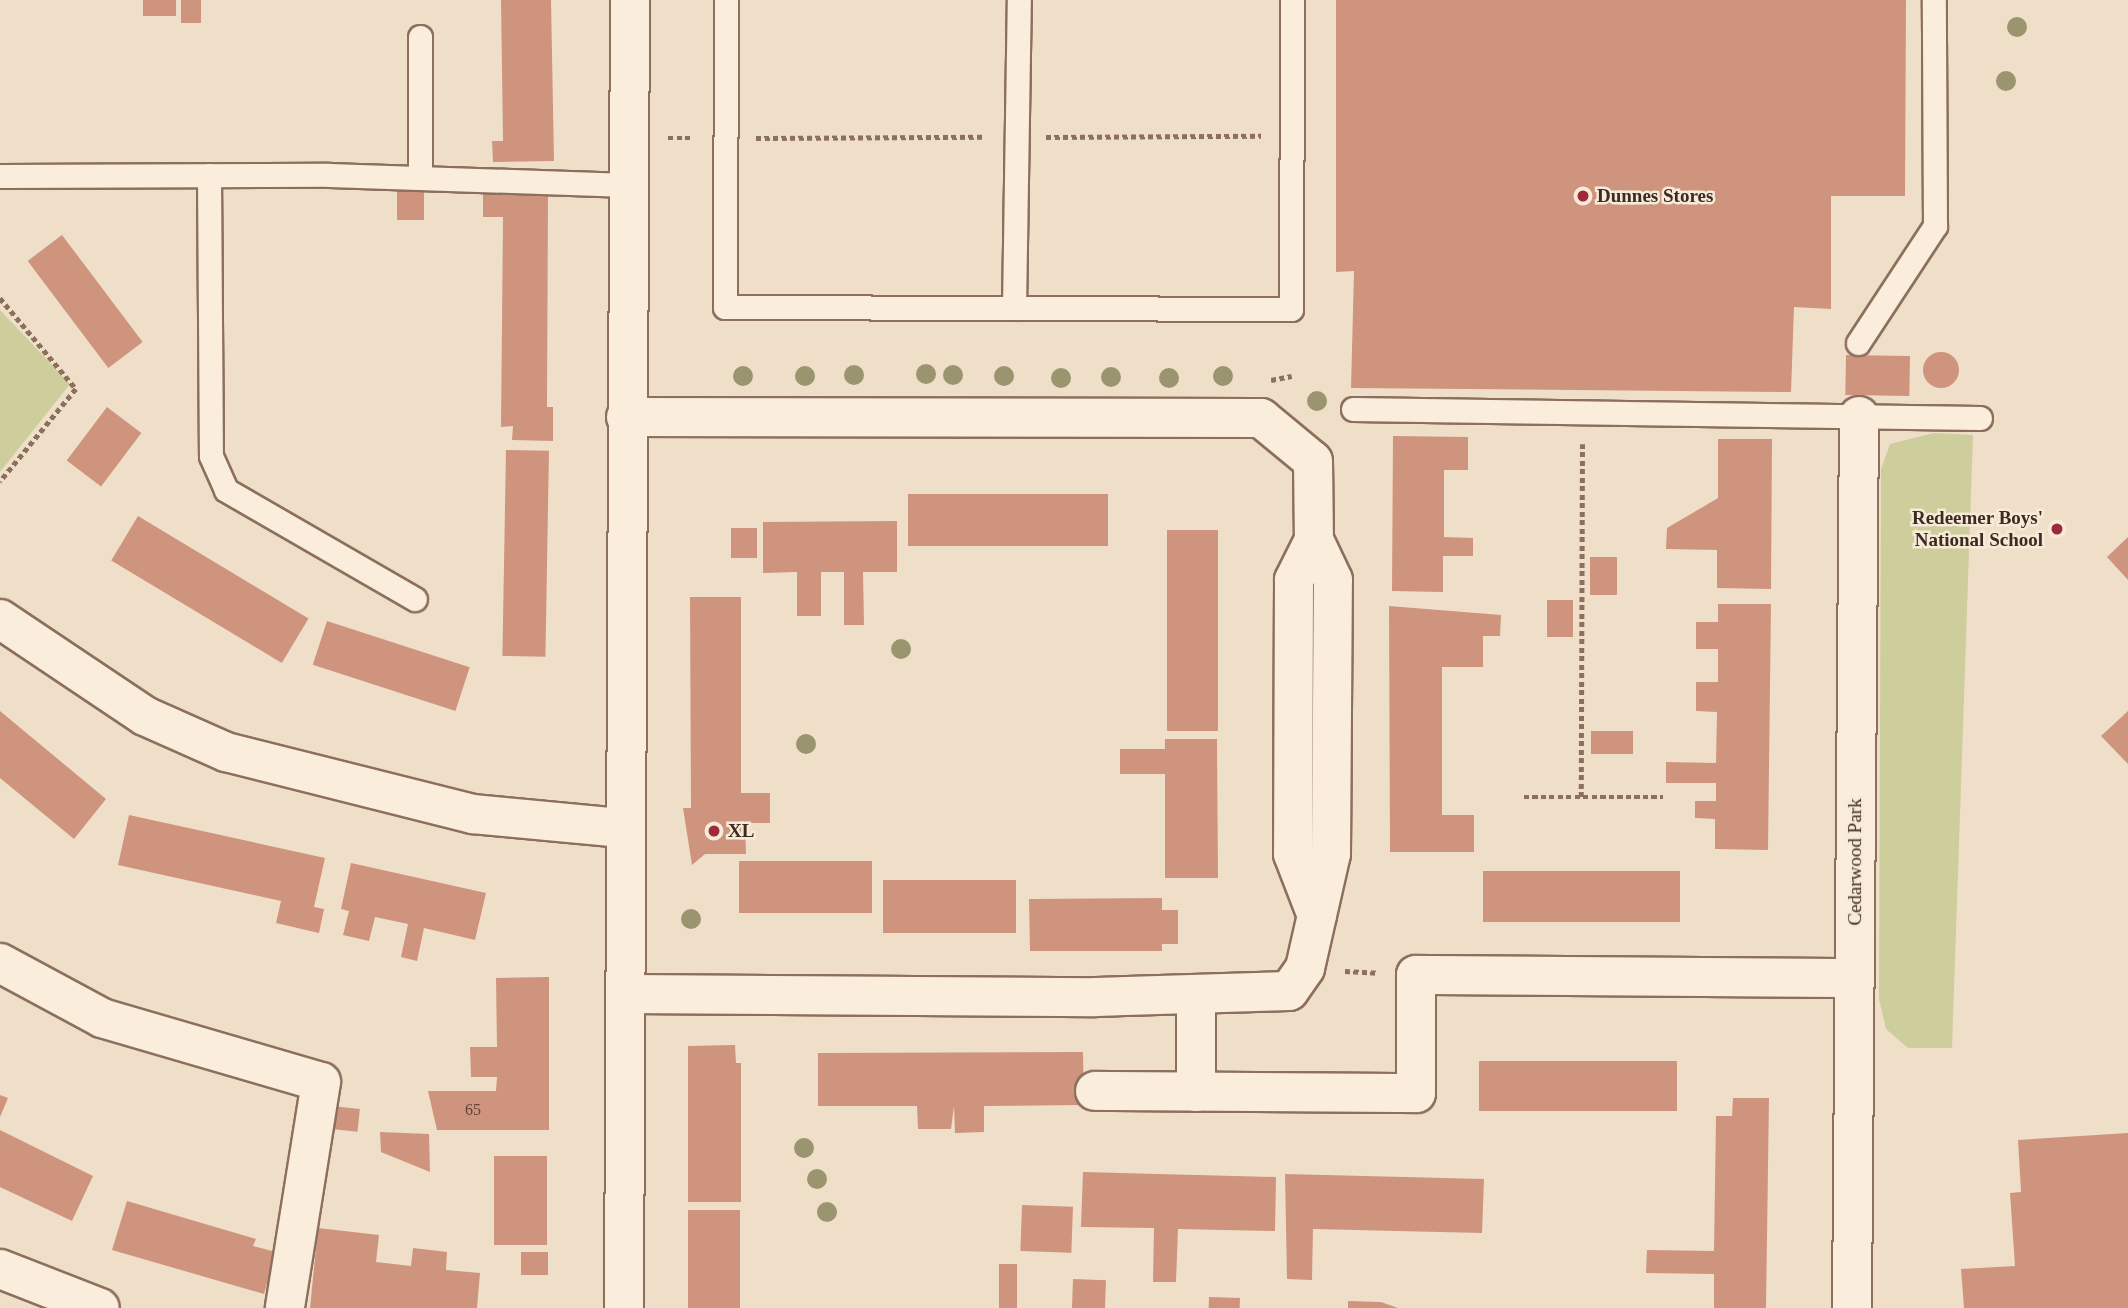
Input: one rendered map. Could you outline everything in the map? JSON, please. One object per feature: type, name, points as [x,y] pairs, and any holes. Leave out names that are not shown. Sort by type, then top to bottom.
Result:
[{"type":"street","points":[[624,1308],[628,993],[622,828],[630,0]]},
{"type":"street","name":"Cedarwood Park","points":[[1852,1308],[1859,416]]},
{"type":"street","points":[[626,418],[1261,418],[1313,461],[1314,540],[1294,580],[1293,854],[1317,916],[1306,968],[1289,990],[1196,996],[628,993]]},
{"type":"street","points":[[0,618],[145,716],[226,752],[462,812],[622,828]]},
{"type":"street","points":[[0,963],[103,1018],[321,1082],[285,1308]]},
{"type":"street","points":[[1095,1091],[1416,1093],[1416,975],[1854,978]]},
{"type":"street","points":[[1196,996],[1196,1092]]},
{"type":"street","points":[[0,1269],[100,1308]]},
{"type":"lane","points":[[726,0],[725,307],[1291,309],[1292,0]]},
{"type":"lane","points":[[1014,308],[1019,0]]},
{"type":"lane","points":[[1858,342],[1935,226],[1934,0]]},
{"type":"lane","points":[[420,37],[420,178]]},
{"type":"lane","points":[[209,175],[211,456],[226,490],[415,599]]},
{"type":"lane","points":[[0,176],[420,178],[628,185]]},
{"type":"lane","points":[[1353,409],[1980,418]]},
{"type":"path","points":[[629,139],[1292,136]]},
{"type":"path","points":[[0,298],[76,389],[0,482]]},
{"type":"path","points":[[1581,797],[1582,412]]},
{"type":"path","points":[[1524,797],[1663,797]]},
{"type":"path","points":[[1306,968],[1416,975]]},
{"type":"shaded area","points":[[0,310],[70,384],[0,472]]},
{"type":"shaded area","points":[[1934,433],[1973,435],[1952,1048],[1908,1048],[1886,1029],[1879,999],[1881,469],[1890,444]]},
{"type":"building","points":[[143,0],[176,0],[176,16],[143,16]]},
{"type":"building","points":[[181,0],[201,0],[201,23],[181,23]]},
{"type":"building","points":[[501,0],[551,0],[554,161],[493,162],[492,141],[503,141]]},
{"type":"building","name":"Dunnes Stores","points":[[1336,0],[1906,0],[1905,196],[1831,196],[1831,309],[1794,307],[1791,392],[1351,388],[1354,271],[1336,272]]},
{"type":"building","points":[[397,191],[424,191],[424,220],[397,220]]},
{"type":"building","points":[[483,193],[548,193],[547,407],[553,407],[553,441],[512,440],[513,426],[501,427],[503,217],[483,217]]},
{"type":"building","points":[[62,235],[143,342],[108,368],[28,261]]},
{"type":"building","points":[[1941,352],[1954,357],[1959,370],[1954,383],[1941,388],[1928,383],[1923,370],[1928,357]]},
{"type":"building","points":[[1846,355],[1910,356],[1909,396],[1845,395]]},
{"type":"building","points":[[107,407],[141,433],[101,486],[67,461]]},
{"type":"building","points":[[1393,436],[1468,437],[1468,470],[1444,470],[1444,537],[1473,538],[1473,556],[1443,556],[1443,592],[1392,591]]},
{"type":"building","points":[[1718,439],[1772,439],[1771,589],[1717,588],[1717,550],[1666,549],[1667,528],[1718,498]]},
{"type":"building","points":[[506,450],[549,451],[545,657],[502,656]]},
{"type":"building","points":[[908,494],[1108,494],[1108,546],[908,546]]},
{"type":"building","points":[[138,516],[309,618],[282,663],[111,561]]},
{"type":"building","points":[[897,521],[897,572],[863,572],[864,625],[844,625],[844,572],[821,572],[821,616],[797,616],[797,572],[763,573],[763,522]]},
{"type":"building","points":[[731,528],[757,528],[757,558],[731,558]]},
{"type":"building","points":[[1167,530],[1218,530],[1218,731],[1167,731]]},
{"type":"building","points":[[2128,537],[2128,580],[2107,557]]},
{"type":"building","points":[[1590,557],[1617,557],[1617,595],[1590,595]]},
{"type":"building","points":[[690,597],[741,597],[741,793],[770,793],[770,823],[745,823],[746,854],[705,854],[692,865],[683,808],[691,808]]},
{"type":"building","points":[[1547,600],[1573,600],[1573,637],[1547,637]]},
{"type":"building","points":[[1718,604],[1771,604],[1768,850],[1715,849],[1715,819],[1695,818],[1695,801],[1716,801],[1716,783],[1666,783],[1666,762],[1716,763],[1717,712],[1696,711],[1696,682],[1718,682],[1718,649],[1696,649],[1696,622],[1718,622]]},
{"type":"building","points":[[1389,606],[1501,615],[1500,636],[1483,636],[1483,667],[1442,667],[1442,815],[1474,815],[1474,852],[1390,852]]},
{"type":"building","points":[[327,621],[470,667],[455,711],[313,665]]},
{"type":"building","points":[[0,711],[106,799],[74,839],[0,778]]},
{"type":"building","points":[[2128,711],[2128,764],[2101,736]]},
{"type":"building","points":[[1591,731],[1633,731],[1633,754],[1591,754]]},
{"type":"building","points":[[1165,739],[1217,739],[1218,878],[1165,878],[1165,774],[1120,774],[1120,749],[1165,749]]},
{"type":"building","points":[[129,815],[325,858],[314,907],[324,909],[319,933],[276,923],[281,901],[118,865]]},
{"type":"building","points":[[739,861],[872,861],[872,913],[739,913]]},
{"type":"building","points":[[351,863],[486,893],[475,940],[424,928],[417,961],[401,957],[408,924],[375,917],[369,941],[343,935],[349,911],[341,909]]},
{"type":"building","points":[[1483,871],[1680,871],[1680,922],[1483,922]]},
{"type":"building","points":[[883,880],[1016,880],[1016,933],[883,933]]},
{"type":"building","points":[[1162,898],[1162,910],[1178,910],[1178,944],[1162,944],[1162,951],[1030,951],[1029,899]]},
{"type":"building","points":[[549,977],[549,1130],[437,1130],[428,1091],[496,1091],[497,1077],[471,1077],[470,1047],[497,1047],[496,978]]},
{"type":"building","points":[[735,1045],[736,1063],[741,1063],[741,1202],[688,1202],[688,1046]]},
{"type":"building","points":[[1083,1052],[1084,1105],[984,1106],[984,1132],[955,1133],[954,1106],[951,1129],[918,1129],[917,1106],[818,1106],[818,1053]]},
{"type":"building","points":[[1479,1061],[1677,1061],[1677,1111],[1479,1111]]},
{"type":"building","points":[[0,1095],[8,1098],[0,1117]]},
{"type":"building","points":[[1733,1098],[1769,1098],[1766,1308],[1714,1308],[1714,1274],[1646,1273],[1647,1250],[1714,1251],[1716,1116],[1732,1116]]},
{"type":"building","points":[[332,1106],[360,1109],[357,1132],[330,1129]]},
{"type":"building","points":[[0,1130],[93,1176],[72,1221],[0,1187]]},
{"type":"building","points":[[380,1132],[429,1134],[430,1172],[381,1152]]},
{"type":"building","points":[[2128,1133],[2128,1308],[1964,1308],[1961,1269],[2015,1266],[2010,1193],[2021,1192],[2018,1140]]},
{"type":"building","points":[[494,1156],[547,1156],[547,1245],[494,1245]]},
{"type":"building","points":[[1083,1172],[1276,1177],[1275,1231],[1178,1229],[1176,1282],[1153,1282],[1154,1228],[1081,1227]]},
{"type":"building","points":[[1285,1174],[1484,1179],[1482,1233],[1313,1229],[1312,1280],[1287,1279]]},
{"type":"building","points":[[127,1201],[256,1239],[253,1246],[276,1252],[264,1294],[112,1250]]},
{"type":"building","points":[[1022,1205],[1073,1207],[1071,1253],[1020,1251]]},
{"type":"building","points":[[688,1210],[740,1210],[740,1308],[688,1308]]},
{"type":"building","points":[[318,1228],[379,1235],[376,1262],[411,1266],[413,1248],[447,1252],[446,1270],[480,1273],[477,1308],[310,1308]]},
{"type":"building","points":[[521,1252],[548,1252],[548,1275],[521,1275]]},
{"type":"building","points":[[999,1264],[1017,1264],[1017,1308],[999,1308]]},
{"type":"building","points":[[1073,1279],[1106,1280],[1105,1308],[1072,1308]]},
{"type":"building","points":[[1209,1297],[1240,1298],[1240,1308],[1209,1308]]},
{"type":"building","points":[[1348,1301],[1381,1302],[1398,1308],[1348,1308]]},
{"type":"place","name":"Dunnes Stores","points":[[1583,196]]},
{"type":"place","name":"Redeemer Boys' National School","points":[[2057,529]]},
{"type":"place","name":"XL","points":[[714,831]]}]
